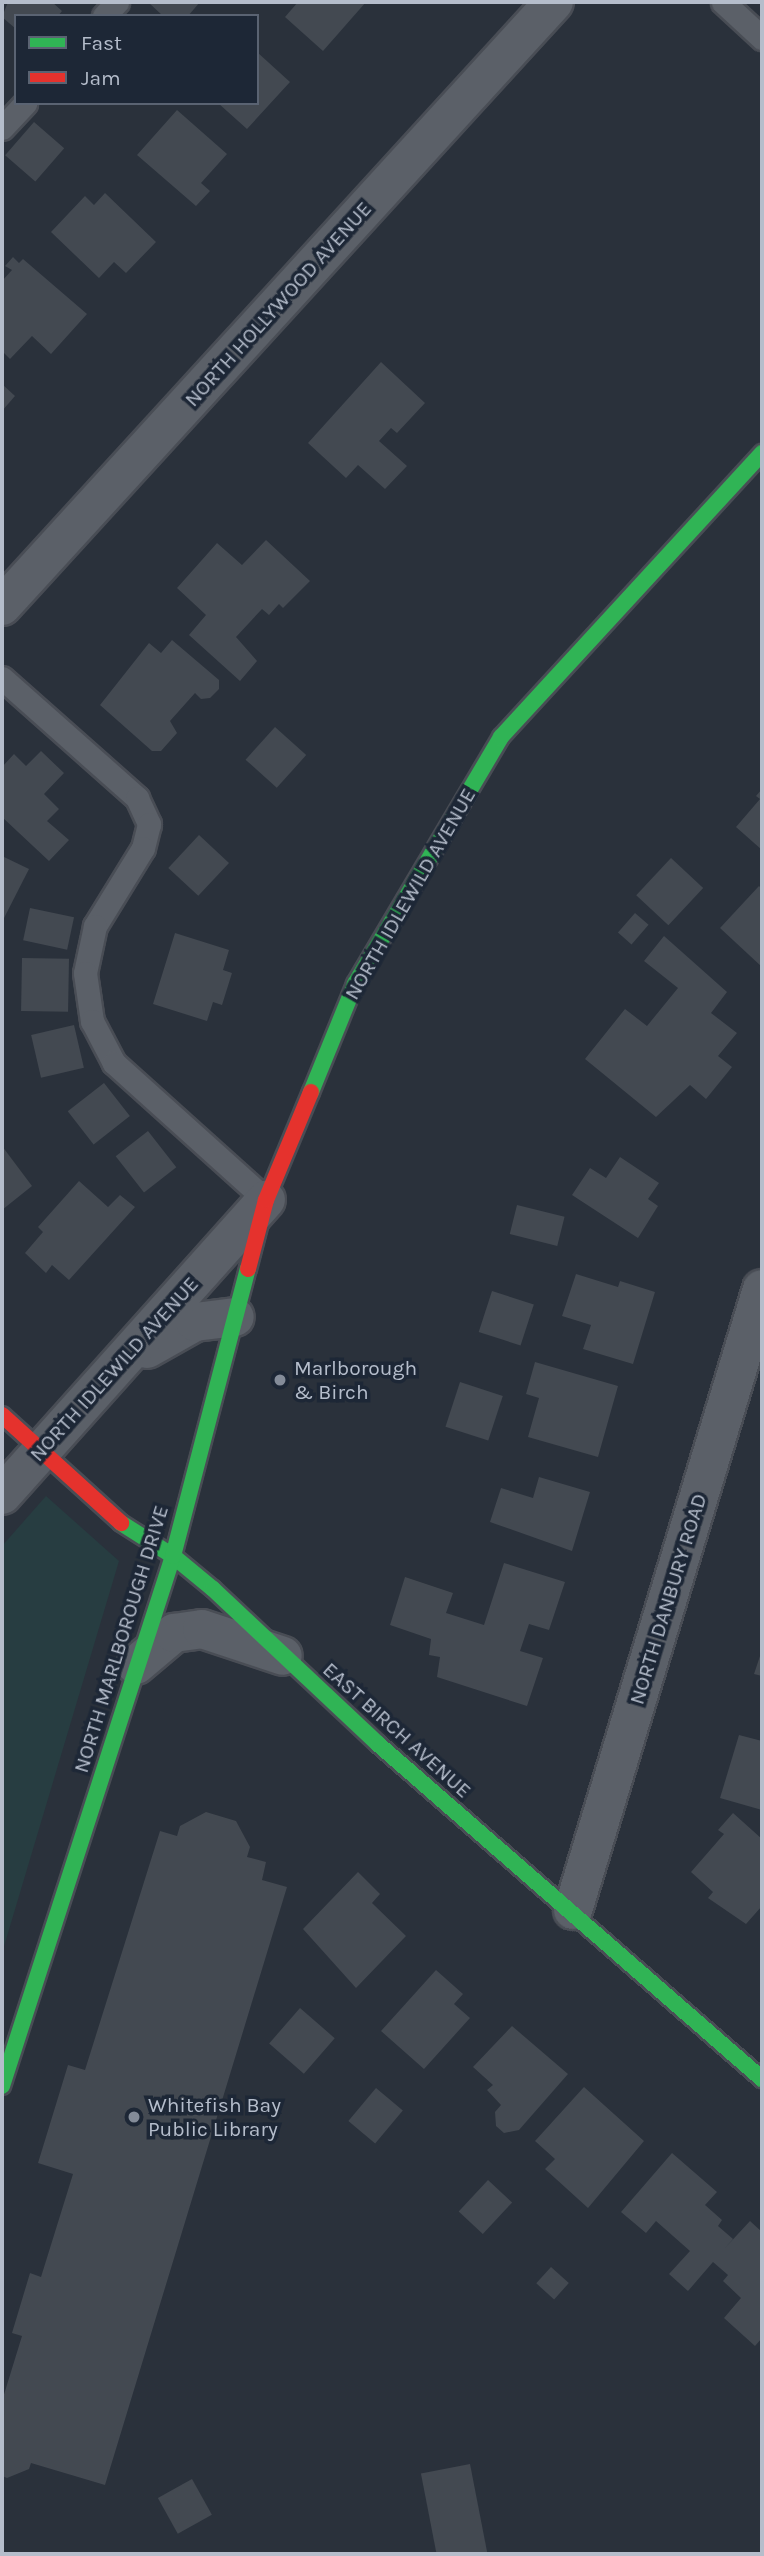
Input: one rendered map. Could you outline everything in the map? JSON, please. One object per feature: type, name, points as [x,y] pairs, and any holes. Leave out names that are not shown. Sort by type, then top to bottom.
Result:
[{"type":"street","name":"NORTH HOLLYWOOD AVENUE","points":[[2,606],[554,2]]},
{"type":"street","name":"NORTH IDLEWILD AVENUE","points":[[2,1495],[266,1199],[355,984],[501,737],[762,453]]},
{"type":"street","name":"NORTH MARLBOROUGH DRIVE","points":[[2,2086],[173,1556],[266,1199]]},
{"type":"street","name":"NORTH DANBURY ROAD","points":[[573,1910],[762,1289]]},
{"type":"street","points":[[105,1379],[166,1335],[195,1322],[235,1317]]},
{"type":"street","name":"EAST BIRCH AVENUE","points":[[2,1415],[125,1527],[173,1556],[378,1744],[573,1910],[762,2079]]},
{"type":"street","points":[[136,1665],[174,1633],[201,1629],[284,1656]]},
{"type":"lane","points":[[723,2],[762,38]]},
{"type":"lane","points":[[2,128],[22,105]]},
{"type":"lane","points":[[2,678],[137,798],[149,824],[143,848],[95,926],[85,973],[92,1021],[114,1063],[266,1199]]},
{"type":"green space","points":[[46,1496],[119,1561],[2,1953],[2,1546]]},
{"type":"building","points":[[8,2],[52,2],[62,11],[60,14],[14,14],[14,27],[2,17]]},
{"type":"building","points":[[148,2],[200,2],[190,14],[161,14]]},
{"type":"building","points":[[298,2],[366,2],[323,51],[285,17]]},
{"type":"building","points":[[259,54],[290,82],[247,129],[220,105],[259,105]]},
{"type":"building","points":[[177,110],[227,154],[201,183],[210,191],[196,206],[137,155]]},
{"type":"building","points":[[34,122],[64,148],[35,181],[5,155]]},
{"type":"building","points":[[105,193],[156,242],[126,273],[114,262],[99,278],[51,232],[85,196],[94,205]]},
{"type":"building","points":[[13,257],[19,263],[23,259],[87,314],[51,354],[32,336],[10,359],[2,351],[2,281],[12,270],[5,266]]},
{"type":"building","points":[[381,362],[425,403],[397,433],[391,428],[379,441],[407,466],[385,489],[358,465],[346,478],[308,443]]},
{"type":"building","points":[[2,384],[15,396],[2,411]]},
{"type":"building","points":[[266,540],[310,581],[283,608],[279,604],[269,615],[262,609],[236,637],[257,661],[240,681],[189,635],[206,615],[177,588],[217,543],[242,565]]},
{"type":"building","points":[[172,640],[219,680],[219,689],[210,698],[201,699],[195,693],[170,721],[177,733],[161,751],[152,751],[100,705],[149,643],[161,653]]},
{"type":"building","points":[[275,727],[306,755],[277,788],[246,760]]},
{"type":"building","points":[[41,751],[64,773],[44,794],[59,809],[47,821],[69,840],[49,861],[2,817],[2,767],[14,754],[26,766]]},
{"type":"building","points":[[762,789],[762,850],[736,827],[760,799],[756,796]]},
{"type":"building","points":[[199,835],[229,863],[198,896],[168,868]]},
{"type":"building","points":[[2,856],[29,869],[2,922]]},
{"type":"building","points":[[671,858],[703,888],[668,925],[636,895]]},
{"type":"building","points":[[759,886],[762,889],[762,967],[720,928]]},
{"type":"building","points":[[30,908],[74,917],[67,950],[23,940]]},
{"type":"building","points":[[635,913],[649,925],[632,944],[618,933]]},
{"type":"building","points":[[175,933],[229,950],[223,970],[232,973],[222,1005],[213,1002],[207,1021],[153,1004]]},
{"type":"building","points":[[664,936],[727,992],[711,1013],[737,1033],[718,1056],[732,1067],[706,1099],[690,1085],[656,1117],[585,1059],[625,1009],[647,1026],[678,988],[644,961]]},
{"type":"building","points":[[22,958],[69,959],[68,1012],[21,1011]]},
{"type":"building","points":[[74,1025],[84,1068],[41,1078],[31,1035]]},
{"type":"building","points":[[104,1083],[130,1116],[94,1144],[68,1111]]},
{"type":"building","points":[[148,1131],[176,1167],[144,1192],[116,1156]]},
{"type":"building","points":[[2,1146],[32,1186],[2,1210]]},
{"type":"building","points":[[620,1157],[659,1183],[648,1199],[658,1206],[638,1238],[572,1195],[590,1168],[606,1178]]},
{"type":"building","points":[[79,1181],[108,1207],[120,1195],[135,1207],[69,1280],[52,1265],[46,1273],[25,1253],[43,1232],[38,1227]]},
{"type":"building","points":[[517,1205],[565,1217],[557,1246],[510,1234]]},
{"type":"building","points":[[576,1274],[618,1287],[620,1281],[655,1292],[633,1364],[583,1349],[591,1325],[562,1316]]},
{"type":"building","points":[[492,1291],[534,1305],[521,1345],[479,1332]]},
{"type":"building","points":[[535,1362],[618,1386],[598,1457],[528,1437],[539,1398],[526,1394]]},
{"type":"building","points":[[460,1382],[503,1396],[488,1441],[445,1427]]},
{"type":"building","points":[[539,1477],[590,1492],[572,1551],[490,1522],[501,1488],[533,1498]]},
{"type":"building","points":[[504,1563],[565,1582],[549,1630],[529,1624],[520,1651],[543,1658],[527,1706],[437,1677],[440,1657],[429,1655],[431,1639],[390,1625],[405,1577],[453,1593],[446,1613],[484,1625]]},
{"type":"building","points":[[762,1650],[762,1676],[754,1674]]},
{"type":"building","points":[[739,1735],[762,1741],[762,1810],[720,1798]]},
{"type":"building","name":"Whitefish Bay Public Library","points":[[206,1812],[236,1821],[250,1847],[247,1857],[266,1862],[262,1880],[287,1887],[105,2485],[31,2463],[29,2469],[7,2478],[2,2476],[2,2401],[22,2336],[12,2333],[30,2273],[41,2277],[73,2174],[38,2163],[68,2065],[85,2070],[160,1831],[177,1836],[180,1826]]},
{"type":"building","points":[[733,1813],[762,1839],[762,1906],[746,1924],[708,1898],[713,1892],[691,1872],[724,1834],[718,1830]]},
{"type":"building","points":[[358,1872],[380,1894],[372,1903],[406,1936],[356,1988],[303,1929]]},
{"type":"building","points":[[436,1970],[463,1994],[454,2004],[470,2018],[424,2069],[381,2031]]},
{"type":"building","points":[[300,2008],[335,2038],[304,2074],[269,2043]]},
{"type":"building","points":[[512,2026],[568,2074],[519,2130],[504,2133],[496,2126],[495,2112],[501,2105],[487,2090],[493,2085],[473,2067]]},
{"type":"building","points":[[584,2087],[644,2141],[588,2208],[545,2169],[555,2159],[535,2141]]},
{"type":"building","points":[[376,2088],[403,2110],[375,2143],[348,2121]]},
{"type":"building","points":[[672,2153],[717,2192],[705,2205],[722,2220],[718,2226],[733,2239],[725,2248],[750,2221],[762,2232],[762,2338],[755,2346],[724,2318],[741,2298],[723,2281],[728,2275],[713,2262],[688,2291],[669,2274],[690,2251],[656,2221],[646,2233],[621,2212]]},
{"type":"building","points":[[488,2180],[512,2203],[483,2234],[459,2211]]},
{"type":"building","points":[[551,2267],[569,2283],[554,2299],[536,2283]]},
{"type":"building","points":[[470,2464],[487,2554],[437,2554],[421,2474]]},
{"type":"building","points":[[192,2479],[212,2515],[178,2534],[158,2498]]},
{"type":"traffic: fast","points":[[311,1092],[355,984],[501,737],[762,453]]},
{"type":"traffic: fast","points":[[2,2086],[173,1556],[248,1269]]},
{"type":"traffic: fast","points":[[121,1523],[173,1556],[213,1589],[378,1744],[762,2079]]},
{"type":"traffic: jam","points":[[248,1269],[266,1200],[311,1092]]},
{"type":"traffic: jam","points":[[2,1415],[121,1523]]},
{"type":"place","name":"Marlborough & Birch","points":[[280,1380]]},
{"type":"place","name":"Whitefish Bay Public Library","points":[[134,2117]]}]
